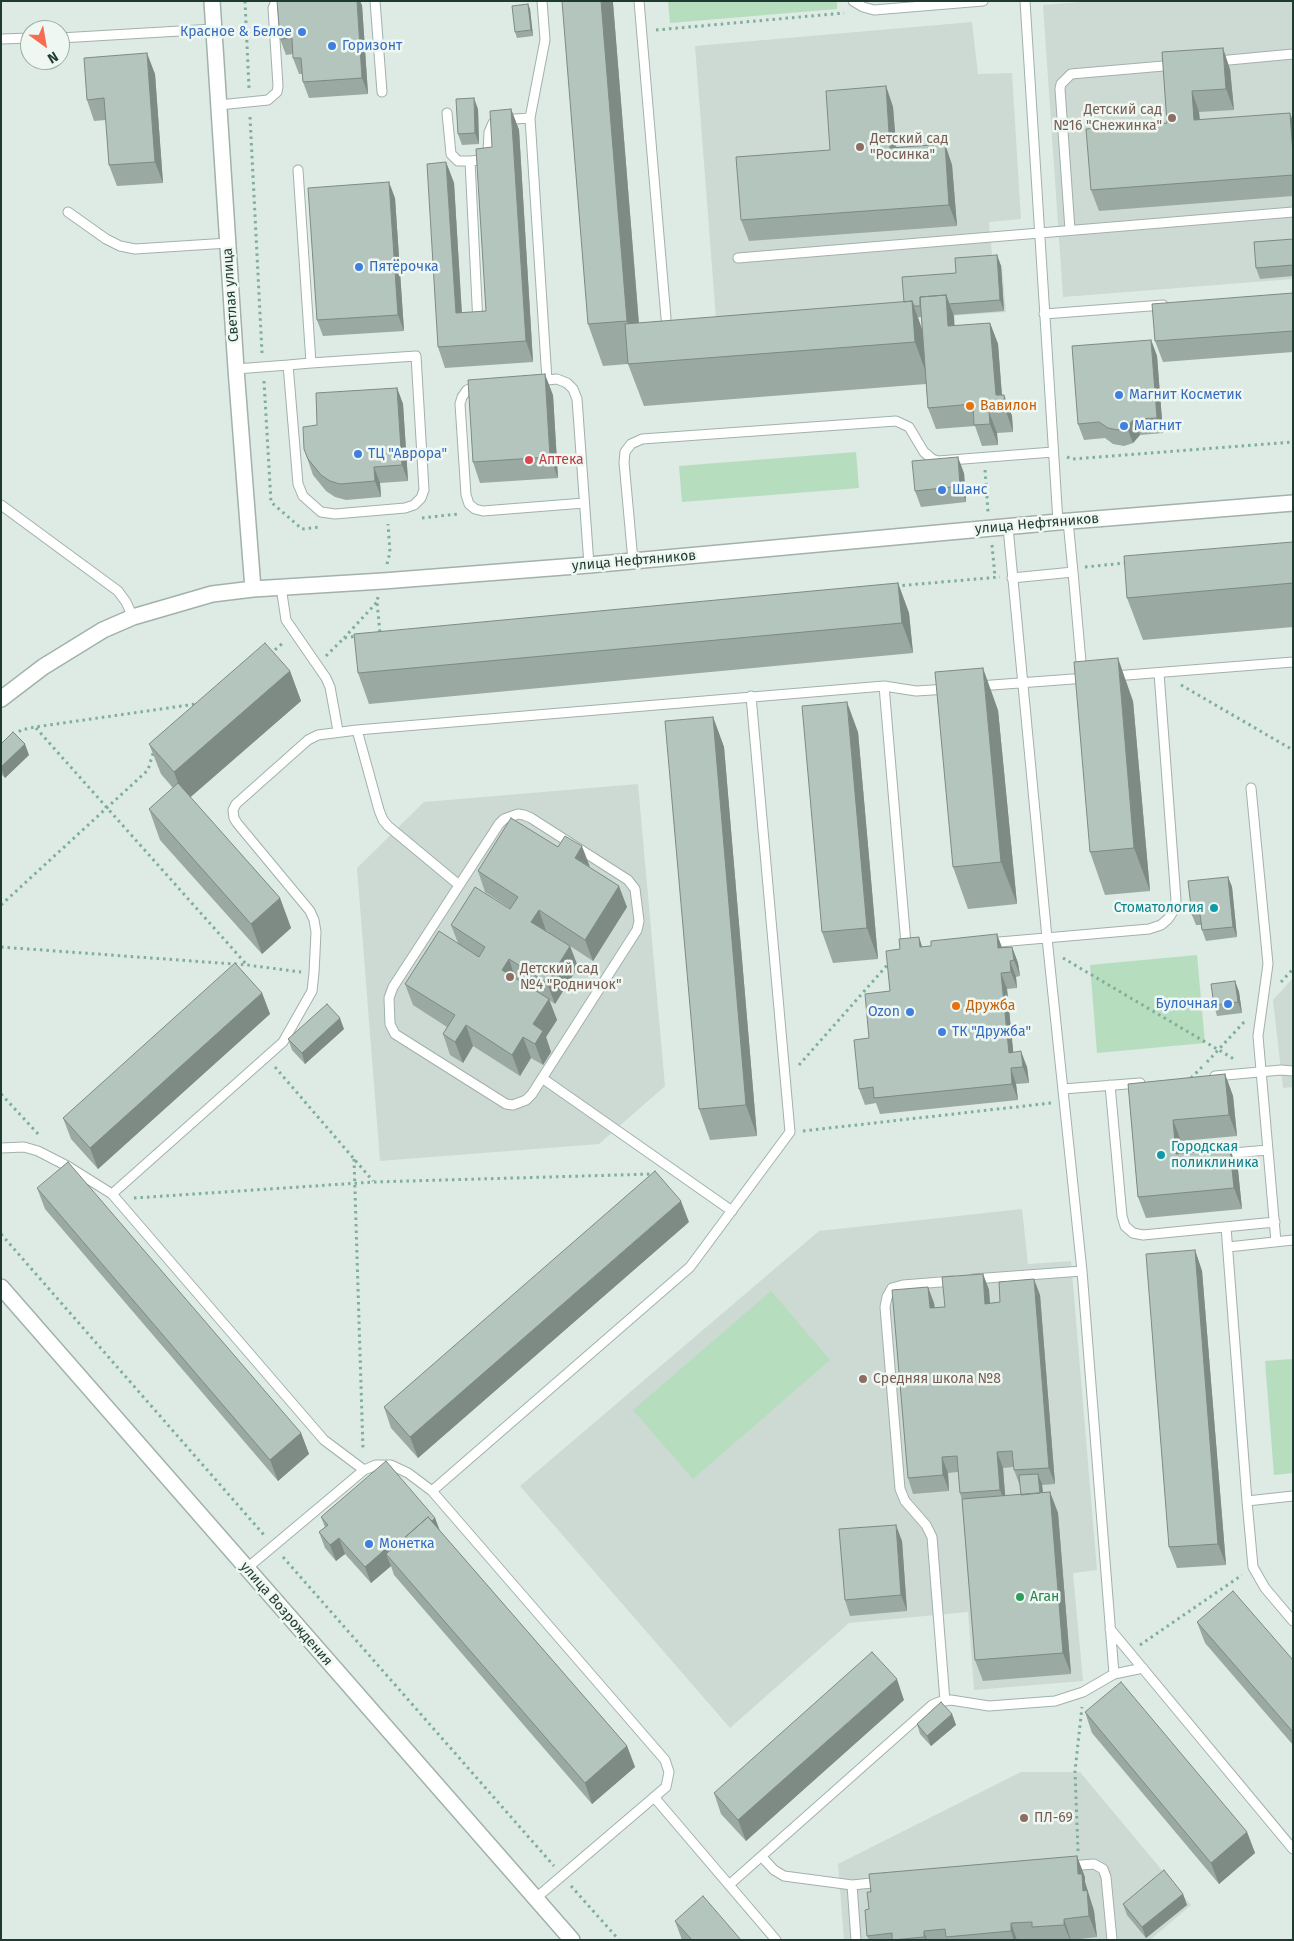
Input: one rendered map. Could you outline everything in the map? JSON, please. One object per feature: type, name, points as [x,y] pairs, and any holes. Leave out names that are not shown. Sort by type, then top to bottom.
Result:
[{"type":"street","name":"Светлая улица","points":[[212,1],[236,369],[253,589]]},
{"type":"street","name":"улица Нефтяников","points":[[1,699],[43,667],[102,630],[133,617],[212,594],[253,589],[589,565],[1293,503]]},
{"type":"street","name":"улица Возрождения","points":[[1,1286],[246,1569],[572,1940]]},
{"type":"lane","points":[[219,104],[268,100],[277,92],[273,8],[276,1]]},
{"type":"lane","points":[[375,1],[382,92]]},
{"type":"lane","points":[[542,1],[545,40],[530,118],[547,380]]},
{"type":"lane","points":[[639,1],[666,318]]},
{"type":"lane","points":[[853,1],[863,7],[874,10],[982,1]]},
{"type":"lane","points":[[1025,1],[1053,452],[1063,522],[1092,678]]},
{"type":"lane","points":[[70,37],[214,28]]},
{"type":"lane","points":[[1,39],[20,38]]},
{"type":"lane","points":[[1206,62],[1293,54]]},
{"type":"lane","points":[[1070,230],[1061,84],[1071,74],[1187,64]]},
{"type":"lane","points":[[447,113],[451,154],[458,161],[480,160],[488,153],[488,132],[494,123],[500,120],[530,118]]},
{"type":"lane","points":[[470,161],[478,324]]},
{"type":"lane","points":[[298,170],[312,363]]},
{"type":"lane","points":[[68,212],[106,239],[120,246],[135,249],[228,243]]},
{"type":"lane","points":[[738,258],[1293,212]]},
{"type":"lane","points":[[1044,314],[1173,304]]},
{"type":"lane","points":[[236,369],[312,363],[416,356],[424,490],[421,498],[414,505],[406,508],[335,514],[321,512],[303,496],[298,484],[288,365]]},
{"type":"lane","points":[[529,381],[557,379],[567,383],[574,389],[577,399],[589,565]]},
{"type":"lane","points":[[485,384],[476,385],[467,390],[462,396],[460,404],[466,494],[469,504],[483,512],[584,503]]},
{"type":"lane","points":[[633,561],[624,462],[626,452],[631,444],[642,439],[896,421],[909,427],[924,452],[932,459],[938,461],[1053,452]]},
{"type":"lane","points":[[1,505],[118,591],[133,617]]},
{"type":"lane","points":[[1008,527],[1048,949],[1082,1271],[1114,1674]]},
{"type":"lane","points":[[1012,577],[1073,571]]},
{"type":"lane","points":[[281,587],[286,620],[317,665],[330,688],[338,731]]},
{"type":"lane","points":[[115,1196],[289,1034],[312,991],[316,932],[310,912],[237,823],[233,810],[236,804],[308,740],[318,735],[338,731],[884,686],[916,691],[1293,662]]},
{"type":"lane","points":[[982,943],[1149,928],[1161,924],[1168,919],[1174,910],[1176,900],[1159,673]]},
{"type":"lane","points":[[884,686],[906,944],[915,946]]},
{"type":"lane","points":[[432,1491],[690,1267],[790,1132],[751,696]]},
{"type":"lane","points":[[357,730],[383,820],[459,885]]},
{"type":"lane","points":[[1252,788],[1268,964],[1258,1026],[1258,1072],[1268,1150],[1276,1242]]},
{"type":"lane","points":[[518,814],[530,818],[628,880],[635,889],[639,921],[637,930],[532,1094],[526,1100],[513,1105],[506,1104],[399,1037],[392,1030],[390,1024],[390,992],[459,885],[499,824],[504,818],[518,814]]},
{"type":"lane","points":[[1192,1078],[1293,1071]]},
{"type":"lane","points":[[542,1078],[732,1211]]},
{"type":"lane","points":[[1063,1090],[1146,1082]]},
{"type":"lane","points":[[1110,1085],[1122,1216],[1125,1226],[1133,1233],[1143,1235],[1275,1222]]},
{"type":"lane","points":[[1,1148],[24,1148],[38,1151],[69,1167],[115,1196],[324,1440],[364,1470]]},
{"type":"lane","points":[[1214,1154],[1268,1150]]},
{"type":"lane","points":[[1226,1227],[1253,1567],[1264,1588],[1293,1621]]},
{"type":"lane","points":[[1228,1247],[1293,1240]]},
{"type":"lane","points":[[945,1701],[932,1537],[926,1524],[905,1501],[900,1489],[885,1307],[886,1297],[892,1288],[903,1285],[1082,1271]]},
{"type":"lane","points":[[246,1569],[364,1470],[376,1465],[391,1466],[408,1473],[432,1491],[665,1760],[669,1772],[666,1787],[536,1898]]},
{"type":"lane","points":[[1247,1501],[1293,1496]]},
{"type":"lane","points":[[1110,1629],[1293,1850]]},
{"type":"lane","points":[[729,1885],[932,1705],[945,1701],[989,1706],[1055,1701],[1083,1692],[1114,1674],[1142,1668]]},
{"type":"lane","points":[[654,1797],[776,1940]]},
{"type":"lane","points":[[762,1857],[774,1870],[784,1876],[852,1885],[891,1881]]},
{"type":"lane","points":[[1058,1867],[1094,1864],[1103,1869],[1106,1877],[1112,1940]]},
{"type":"lane","points":[[852,1885],[856,1940]]},
{"type":"path","points":[[642,32],[845,12]]},
{"type":"path","points":[[1053,452],[1072,459],[1293,442]]},
{"type":"path","points":[[371,635],[380,634],[377,602],[390,552],[388,521]]},
{"type":"path","points":[[1073,571],[1128,563]]},
{"type":"path","points":[[896,586],[1012,577]]},
{"type":"path","points":[[317,665],[377,602]]},
{"type":"path","points":[[264,658],[294,633]]},
{"type":"path","points":[[344,638],[362,636]]},
{"type":"path","points":[[1159,673],[1293,750]]},
{"type":"path","points":[[8,743],[21,730],[35,727],[203,704]]},
{"type":"path","points":[[35,727],[247,965]]},
{"type":"path","points":[[1,905],[148,770],[155,749]]},
{"type":"path","points":[[785,1082],[906,944]]},
{"type":"path","points":[[1,946],[247,965],[314,973]]},
{"type":"path","points":[[1048,949],[1258,1072]]},
{"type":"path","points":[[1192,1078],[1293,969]]},
{"type":"path","points":[[266,1057],[374,1182]]},
{"type":"path","points":[[1,1094],[42,1138]]},
{"type":"path","points":[[790,1132],[1064,1102]]},
{"type":"path","points":[[354,1158],[364,1470]]},
{"type":"path","points":[[115,1196],[374,1182],[678,1173]]},
{"type":"path","points":[[1,1234],[619,1940]]},
{"type":"path","points":[[1129,1652],[1253,1567]]},
{"type":"path","points":[[1078,1865],[1075,1771],[1083,1692]]},
{"type":"shaded area","name":"Детский сад №16 \"Снежинка\"","points":[[1094,1],[1293,1],[1293,279],[1063,297],[1043,5]]},
{"type":"shaded area","name":"Детский сад \"Росинка\"","points":[[972,22],[978,74],[1012,73],[1021,219],[989,222],[993,265],[1002,265],[1006,312],[717,332],[695,46]]},
{"type":"shaded area","name":"Детский сад №4 \"Родничок\"","points":[[638,784],[665,1086],[599,1144],[380,1161],[357,868],[424,802]]},
{"type":"shaded area","points":[[1293,978],[1293,1087],[1283,1088],[1273,1000]]},
{"type":"shaded area","name":"Средняя школа №8","points":[[1022,1209],[1028,1264],[1071,1261],[1097,1570],[1073,1573],[1083,1681],[974,1690],[968,1612],[849,1623],[730,1728],[520,1486],[819,1231]]},
{"type":"shaded area","name":"ПЛ-69","points":[[1021,1772],[1080,1772],[1191,1905],[1150,1940],[844,1940],[838,1864]]},
{"type":"green space","points":[[668,1],[837,1],[837,9],[670,23]]},
{"type":"green space","points":[[856,452],[859,488],[682,502],[679,466]]},
{"type":"green space","points":[[1197,955],[1205,1043],[1097,1053],[1090,965]]},
{"type":"green space","points":[[771,1291],[830,1360],[693,1479],[633,1410]]},
{"type":"green space","points":[[1293,1359],[1293,1473],[1274,1475],[1265,1361]]},
{"type":"building","points":[[277,1],[357,1],[362,78],[303,82],[301,58],[293,58],[292,38],[280,39]]},
{"type":"building","points":[[562,1],[601,1],[627,321],[588,324]]},
{"type":"building","points":[[528,4],[531,30],[515,32],[512,6]]},
{"type":"building","points":[[1223,48],[1226,89],[1192,91],[1194,120],[1290,113],[1293,175],[1091,190],[1086,129],[1167,123],[1162,52]]},
{"type":"building","points":[[147,53],[155,162],[109,165],[104,98],[87,100],[84,58]]},
{"type":"building","points":[[886,86],[890,148],[945,144],[949,205],[741,220],[736,157],[830,150],[826,91]]},
{"type":"building","points":[[474,98],[475,133],[458,134],[456,99]]},
{"type":"building","points":[[511,109],[526,341],[438,347],[427,164],[446,162],[456,313],[486,311],[476,149],[492,147],[490,111]]},
{"type":"building","name":"Пятёрочка","points":[[389,182],[398,315],[317,320],[308,188]]},
{"type":"building","points":[[1293,239],[1293,265],[1256,268],[1254,242]]},
{"type":"building","points":[[997,255],[1000,300],[949,304],[946,295],[920,297],[920,306],[914,306],[912,301],[904,302],[902,277],[956,273],[955,258]]},
{"type":"building","points":[[1293,293],[1293,331],[1155,341],[1152,304]]},
{"type":"building","points":[[946,295],[948,326],[990,323],[996,395],[1004,395],[1006,411],[989,412],[990,424],[974,425],[973,404],[928,408],[920,297]]},
{"type":"building","points":[[912,301],[915,342],[628,364],[625,324]]},
{"type":"building","points":[[1151,340],[1157,418],[1134,419],[1127,427],[1118,430],[1108,428],[1099,422],[1078,424],[1072,346]]},
{"type":"building","points":[[545,374],[550,457],[473,462],[468,380]]},
{"type":"building","name":"ТЦ \"Аврора\"","points":[[397,388],[402,465],[374,467],[375,481],[340,484],[330,481],[321,475],[308,459],[304,449],[303,427],[317,425],[316,393]]},
{"type":"building","points":[[958,457],[960,486],[915,491],[912,461]]},
{"type":"building","points":[[1293,542],[1293,583],[1127,598],[1124,556]]},
{"type":"building","points":[[898,583],[902,623],[358,673],[354,634]]},
{"type":"building","points":[[265,643],[290,671],[174,772],[149,744]]},
{"type":"building","points":[[1118,658],[1134,848],[1090,852],[1074,662]]},
{"type":"building","points":[[983,668],[1001,862],[953,867],[935,672]]},
{"type":"building","points":[[847,702],[867,928],[822,932],[802,706]]},
{"type":"building","points":[[713,717],[746,1105],[699,1109],[665,721]]},
{"type":"building","points":[[13,732],[25,744],[1,767],[1,744]]},
{"type":"building","points":[[178,783],[280,898],[251,924],[149,809]]},
{"type":"building","points":[[511,818],[558,847],[565,836],[582,846],[575,858],[619,886],[585,940],[539,910],[531,922],[570,946],[547,983],[509,959],[502,970],[549,999],[533,1024],[543,1031],[535,1044],[523,1037],[512,1055],[466,1025],[455,1042],[443,1034],[455,1015],[405,984],[439,931],[479,957],[485,947],[451,925],[475,887],[510,909],[518,897],[478,871]]},
{"type":"building","name":"Стоматология","points":[[1228,877],[1233,927],[1202,930],[1200,914],[1192,915],[1188,881]]},
{"type":"building","name":"ТК \"Дружба\"","points":[[997,934],[998,948],[1012,947],[1014,960],[1010,961],[1011,972],[1001,973],[1009,1053],[1021,1051],[1023,1067],[1011,1068],[1012,1084],[874,1098],[873,1087],[859,1089],[854,1040],[869,1038],[865,994],[890,991],[886,951],[900,949],[899,939],[919,937],[920,947],[931,946],[931,941]]},
{"type":"building","points":[[235,963],[262,993],[90,1148],[63,1118]]},
{"type":"building","points":[[1235,981],[1238,1002],[1214,1005],[1211,984]]},
{"type":"building","points":[[327,1004],[340,1018],[302,1053],[288,1039]]},
{"type":"building","points":[[1225,1074],[1229,1115],[1173,1120],[1176,1154],[1230,1149],[1234,1188],[1138,1197],[1128,1084]]},
{"type":"building","points":[[68,1162],[301,1433],[270,1460],[37,1188]]},
{"type":"building","points":[[655,1171],[681,1201],[410,1437],[384,1407]]},
{"type":"building","points":[[1195,1250],[1218,1544],[1169,1547],[1146,1254]]},
{"type":"building","points":[[983,1274],[985,1304],[1000,1302],[999,1282],[1034,1279],[1049,1468],[1014,1470],[1012,1451],[997,1452],[1000,1490],[960,1493],[957,1456],[942,1457],[943,1475],[908,1478],[892,1290],[928,1287],[930,1308],[945,1307],[942,1277]]},
{"type":"building","points":[[386,1461],[435,1518],[432,1521],[428,1517],[392,1549],[389,1546],[365,1567],[339,1538],[330,1545],[319,1532],[328,1525],[321,1517]]},
{"type":"building","points":[[1038,1474],[1040,1493],[1021,1495],[1019,1475]]},
{"type":"building","name":"Аган","points":[[1050,1492],[1063,1653],[975,1660],[962,1499]]},
{"type":"building","points":[[428,1517],[627,1746],[585,1783],[386,1554]]},
{"type":"building","points":[[896,1525],[901,1595],[845,1600],[839,1529]]},
{"type":"building","points":[[1233,1591],[1293,1660],[1293,1732],[1197,1622]]},
{"type":"building","points":[[872,1652],[897,1679],[738,1820],[714,1793]]},
{"type":"building","points":[[1121,1682],[1247,1832],[1211,1863],[1085,1712]]},
{"type":"building","points":[[941,1702],[952,1714],[927,1736],[917,1724]]},
{"type":"building","points":[[1077,1856],[1078,1874],[1082,1874],[1083,1891],[1087,1890],[1089,1916],[1064,1919],[1064,1925],[1032,1927],[1032,1922],[1011,1923],[1011,1931],[946,1937],[945,1929],[924,1931],[924,1937],[892,1940],[892,1933],[867,1936],[865,1910],[869,1909],[867,1892],[871,1892],[869,1874]]},
{"type":"building","points":[[1164,1870],[1183,1894],[1142,1927],[1123,1904]]},
{"type":"building","points":[[703,1896],[741,1940],[692,1940],[675,1921]]},
{"type":"place","name":"Красное & Белое","points":[[302,32]]},
{"type":"place","name":"Горизонт","points":[[332,46]]},
{"type":"place","name":"Детский сад №16 \"Снежинка\"","points":[[1172,118]]},
{"type":"place","name":"Детский сад \"Росинка\"","points":[[860,147]]},
{"type":"place","name":"Пятёрочка","points":[[359,267]]},
{"type":"place","name":"Магнит Косметик","points":[[1119,395]]},
{"type":"place","name":"Вавилон","points":[[970,406]]},
{"type":"place","name":"Магнит","points":[[1124,426]]},
{"type":"place","name":"ТЦ \"Аврора\"","points":[[358,454]]},
{"type":"place","name":"Аптека","points":[[529,460]]},
{"type":"place","name":"Шанс","points":[[942,490]]},
{"type":"place","name":"Стоматология","points":[[1214,908]]},
{"type":"place","name":"Детский сад №4 \"Родничок\"","points":[[510,977]]},
{"type":"place","name":"Булочная","points":[[1228,1004]]},
{"type":"place","name":"Дружба","points":[[956,1006]]},
{"type":"place","name":"Ozon","points":[[910,1012]]},
{"type":"place","name":"ТК \"Дружба\"","points":[[942,1032]]},
{"type":"place","name":"Городская поликлиника","points":[[1161,1155]]},
{"type":"place","name":"Средняя школа №8","points":[[863,1379]]},
{"type":"place","name":"Монетка","points":[[369,1544]]},
{"type":"place","name":"Аган","points":[[1020,1597]]},
{"type":"place","name":"ПЛ-69","points":[[1024,1818]]}]
